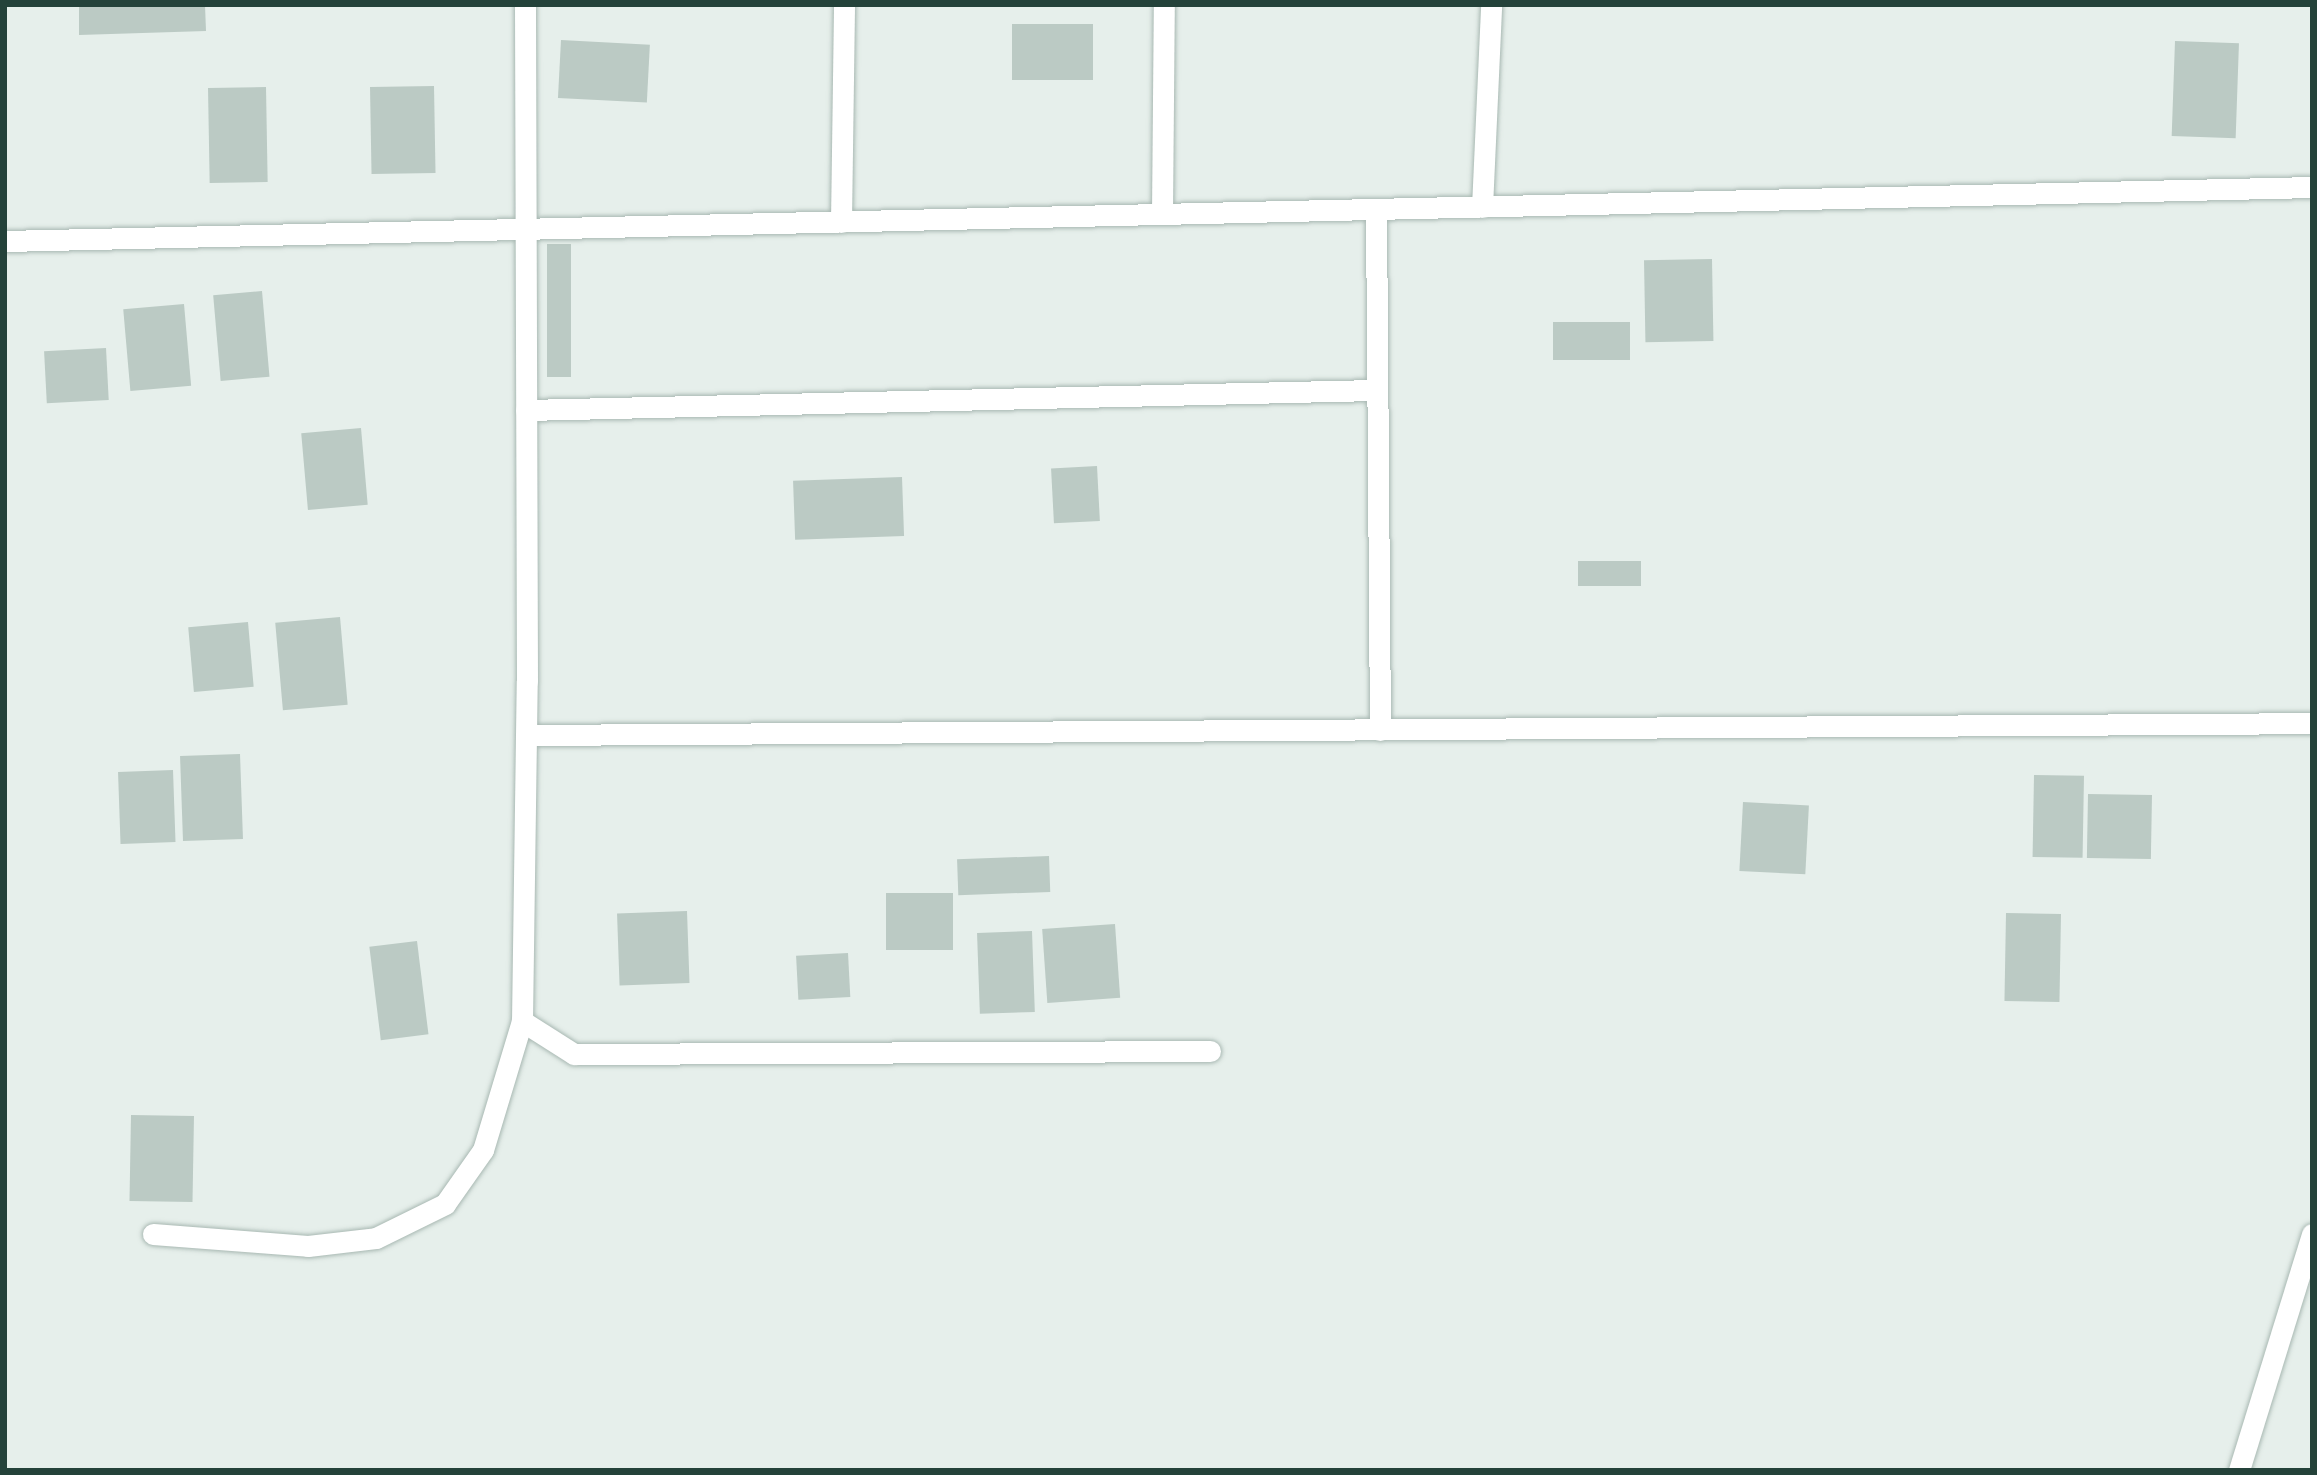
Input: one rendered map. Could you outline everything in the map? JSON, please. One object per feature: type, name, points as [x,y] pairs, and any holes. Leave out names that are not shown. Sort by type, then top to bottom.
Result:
[{"type":"street","points":[[153,1234],[308,1246],[376,1238],[445,1203],[483,1150],[522,1021],[526,735],[525,5]]},
{"type":"street","points":[[841,222],[844,5]]},
{"type":"street","points":[[1163,214],[1164,5]]},
{"type":"street","points":[[1482,207],[1491,5]]},
{"type":"street","points":[[5,241],[2312,187]]},
{"type":"street","points":[[1376,209],[1380,730]]},
{"type":"street","points":[[526,410],[1377,390]]},
{"type":"street","points":[[526,735],[2312,723]]},
{"type":"street","points":[[522,1021],[574,1054],[1209,1051]]},
{"type":"street","points":[[2239,1470],[2312,1234]]},
{"type":"building","points":[[79,5],[205,5],[206,31],[79,35]]},
{"type":"building","points":[[1012,24],[1093,24],[1093,80],[1012,80]]},
{"type":"building","points":[[561,40],[650,45],[647,103],[558,98]]},
{"type":"building","points":[[2175,41],[2239,43],[2236,138],[2172,136]]},
{"type":"building","points":[[434,86],[436,173],[372,174],[370,87]]},
{"type":"building","points":[[266,87],[268,182],[210,183],[208,88]]},
{"type":"building","points":[[547,244],[571,244],[571,377],[547,377]]},
{"type":"building","points":[[1712,259],[1713,341],[1645,342],[1644,260]]},
{"type":"building","points":[[262,291],[269,377],[221,381],[213,295]]},
{"type":"building","points":[[184,304],[191,386],[130,391],[123,309]]},
{"type":"building","points":[[1553,322],[1630,322],[1630,360],[1553,360]]},
{"type":"building","points":[[106,348],[109,400],[47,403],[44,351]]},
{"type":"building","points":[[361,428],[368,505],[308,510],[301,433]]},
{"type":"building","points":[[1097,466],[1100,521],[1054,523],[1051,468]]},
{"type":"building","points":[[902,477],[904,536],[795,540],[793,481]]},
{"type":"building","points":[[1578,561],[1641,561],[1641,586],[1578,586]]},
{"type":"building","points":[[340,617],[348,705],[283,710],[275,623]]},
{"type":"building","points":[[248,622],[254,687],[194,692],[188,627]]},
{"type":"building","points":[[240,754],[243,839],[183,841],[180,756]]},
{"type":"building","points":[[173,770],[176,842],[121,844],[118,772]]},
{"type":"building","points":[[2034,775],[2084,776],[2083,858],[2033,857]]},
{"type":"building","points":[[2088,794],[2152,795],[2151,859],[2087,858]]},
{"type":"building","points":[[1743,802],[1809,805],[1805,874],[1739,871]]},
{"type":"building","points":[[1049,856],[1050,892],[958,895],[957,859]]},
{"type":"building","points":[[886,893],[953,893],[953,950],[886,950]]},
{"type":"building","points":[[687,911],[690,983],[620,985],[617,913]]},
{"type":"building","points":[[2006,913],[2061,914],[2059,1002],[2004,1001]]},
{"type":"building","points":[[1115,924],[1120,998],[1047,1003],[1042,929]]},
{"type":"building","points":[[1032,931],[1035,1012],[980,1014],[977,933]]},
{"type":"building","points":[[417,941],[428,1034],[381,1040],[369,947]]},
{"type":"building","points":[[848,953],[850,997],[798,1000],[796,956]]},
{"type":"building","points":[[131,1115],[194,1116],[192,1202],[129,1201]]}]
